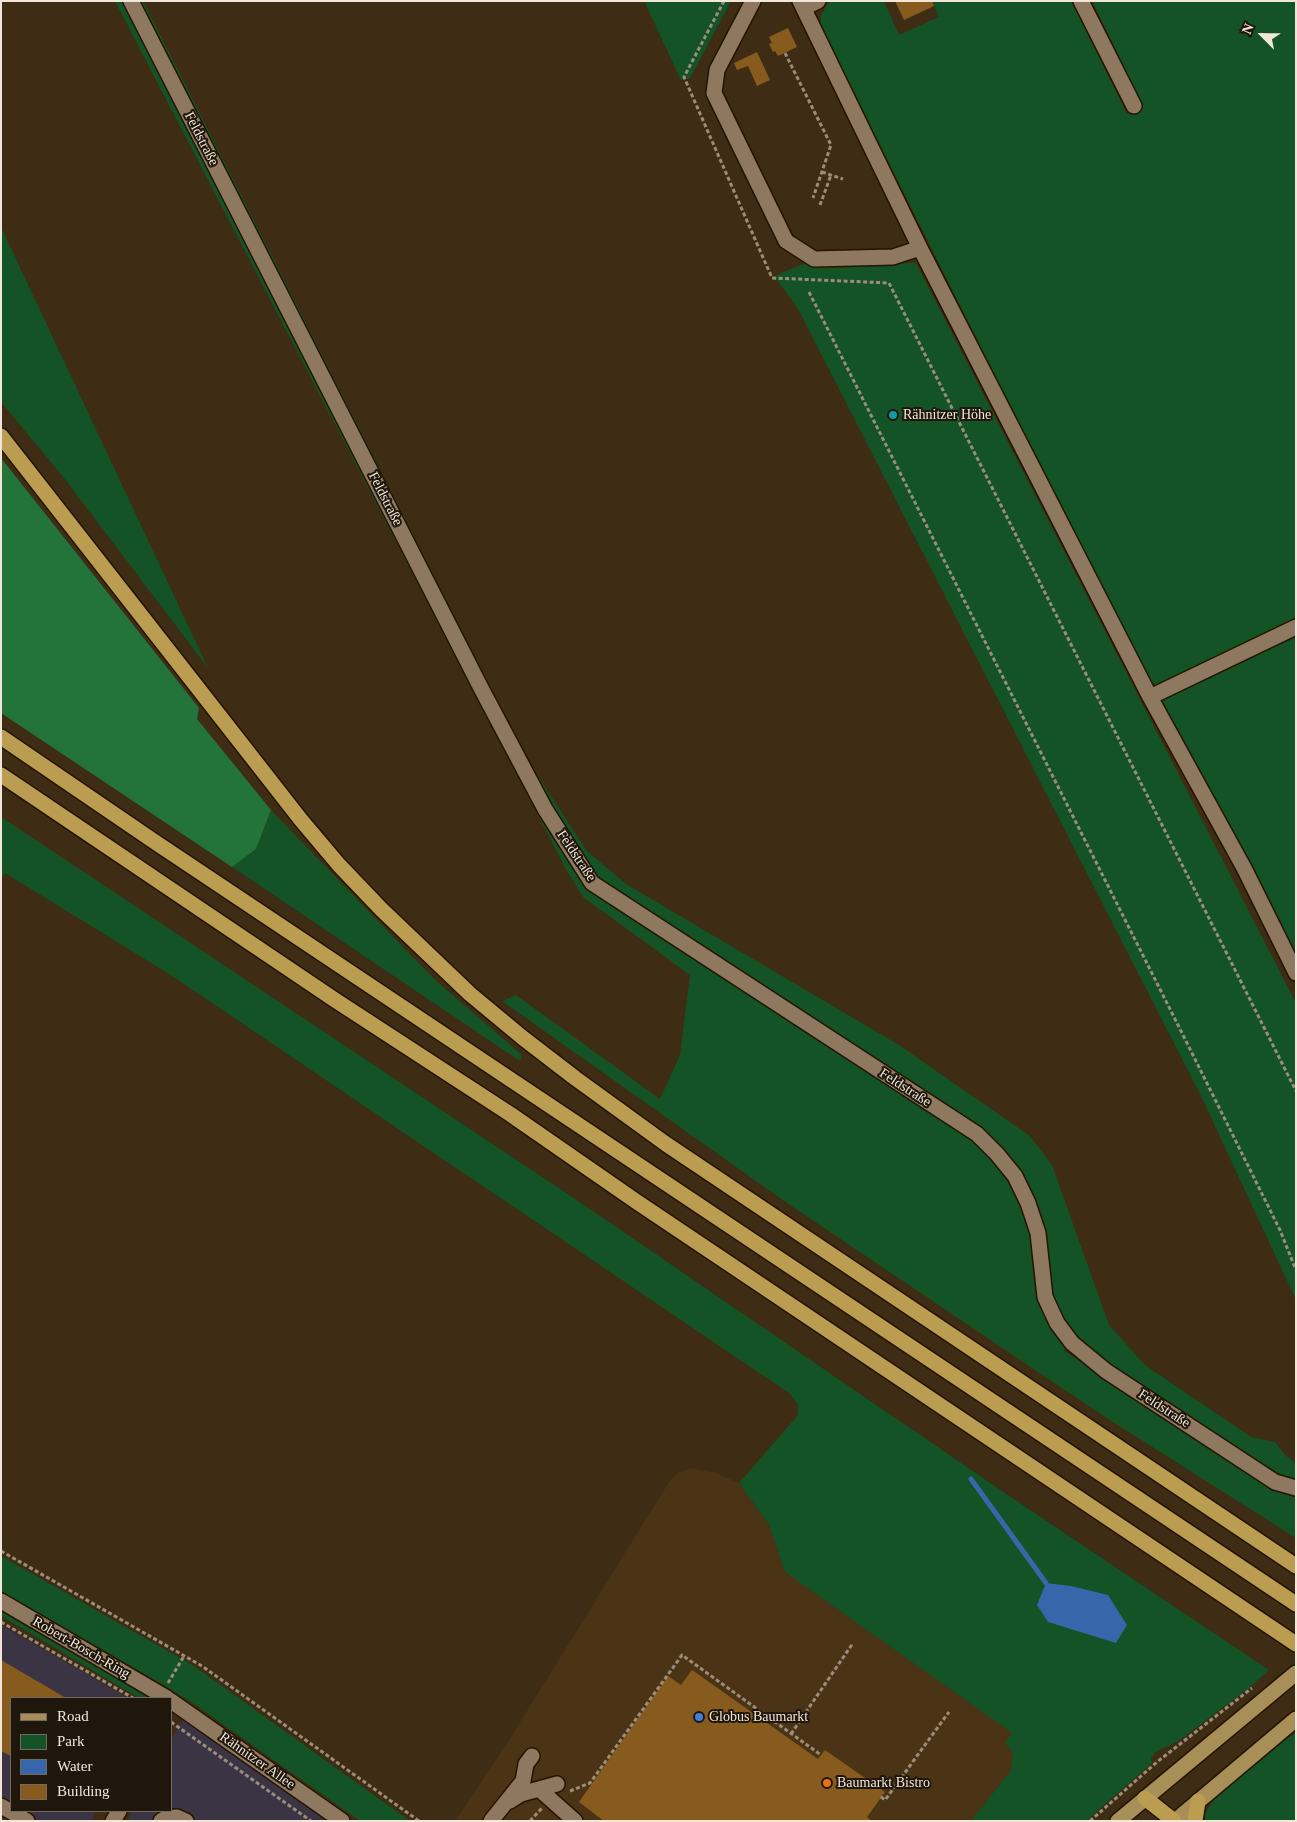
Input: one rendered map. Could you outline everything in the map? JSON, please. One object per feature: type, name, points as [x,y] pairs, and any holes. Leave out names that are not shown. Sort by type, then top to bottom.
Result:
[{"type":"highway","points":[[1,436],[301,820],[339,865],[381,909],[470,994],[530,1044],[666,1144],[1296,1566]]},
{"type":"highway","points":[[1,737],[1296,1604]]},
{"type":"highway","points":[[1,775],[327,994],[510,1114],[654,1213],[1296,1644]]},
{"type":"highway","points":[[1145,1798],[1154,1821]]},
{"type":"highway","points":[[1145,1798],[1174,1821]]},
{"type":"highway","points":[[1194,1821],[1198,1801]]},
{"type":"main road","points":[[1118,1821],[1296,1673]]},
{"type":"main road","points":[[1174,1821],[1296,1718]]},
{"type":"street","name":"Feldstraße","points":[[131,1],[491,707],[545,809],[592,883],[977,1134],[1015,1176],[1028,1203],[1038,1234],[1045,1297],[1057,1323],[1072,1343],[1106,1371],[1275,1482],[1296,1488]]},
{"type":"street","points":[[753,1],[717,70],[714,93],[786,241],[814,258],[893,257],[920,248]]},
{"type":"street","points":[[818,1],[802,5],[920,248],[1150,697],[1244,868],[1296,973]]},
{"type":"street","points":[[1081,1],[1134,106]]},
{"type":"street","points":[[1150,697],[1296,627]]},
{"type":"street","name":"Robert-Bosch-Ring","points":[[1,1602],[154,1697]]},
{"type":"street","name":"Rähnitzer Allee","points":[[172,1708],[342,1821]]},
{"type":"street","points":[[491,1821],[523,1781],[529,1760]]},
{"type":"street","points":[[503,1806],[520,1794],[549,1790],[574,1821]]},
{"type":"street","points":[[11,1812],[27,1821]]},
{"type":"street","points":[[161,1821],[166,1818],[177,1817],[186,1821]]},
{"type":"path","points":[[724,1],[684,77],[772,278],[889,283],[1296,1091]]},
{"type":"path","points":[[785,52],[831,145],[813,198]]},
{"type":"path","points":[[822,172],[843,179]]},
{"type":"path","points":[[820,205],[831,175]]},
{"type":"path","points":[[809,292],[1280,1230],[1296,1270]]},
{"type":"path","points":[[1,1551],[202,1666],[419,1821]]},
{"type":"path","points":[[1,1622],[131,1697]]},
{"type":"path","points":[[790,1734],[853,1643]]},
{"type":"path","points":[[530,1821],[549,1790],[590,1783],[682,1655],[821,1755]]},
{"type":"path","points":[[172,1700],[184,1656]]},
{"type":"path","points":[[1090,1821],[1157,1762],[1257,1684]]},
{"type":"path","points":[[172,1709],[311,1821]]},
{"type":"path","points":[[881,1797],[885,1800],[949,1712]]},
{"type":"shaded area","points":[[690,1468],[716,1473],[739,1483],[769,1525],[785,1572],[1013,1733],[1011,1749],[1013,1763],[1011,1770],[971,1821],[455,1821],[509,1740],[669,1482],[678,1473]]},
{"type":"shaded area","points":[[1,1625],[126,1697],[10,1697],[10,1812],[96,1812],[91,1821],[1,1821]]},
{"type":"shaded area","points":[[184,1717],[332,1821],[127,1821],[132,1812],[172,1812],[172,1738]]},
{"type":"green space","points":[[115,1],[143,1],[525,756],[586,850],[626,884],[899,1045],[1030,1136],[1052,1165],[1109,1325],[1145,1365],[1251,1437],[1275,1442],[1285,1455],[1296,1463],[1296,1481],[1258,1463],[1081,1348],[1063,1350],[1279,1491],[1296,1494],[1296,1538],[1105,1417],[787,1203],[502,1001],[516,995],[660,1099],[680,1055],[690,975],[583,897],[567,871]]},
{"type":"green space","points":[[644,1],[731,1],[690,78],[681,80]]},
{"type":"green space","points":[[830,1],[884,1],[899,35],[939,17],[932,1],[1071,1],[1127,114],[1143,105],[1092,1],[1296,1],[1296,961],[1087,560],[821,27],[821,16]]},
{"type":"green space","points":[[1,227],[208,668],[64,478],[1,402]]},
{"type":"green space","points":[[808,262],[916,263],[1296,1003],[1296,1300],[1201,1096],[797,307],[774,276]]},
{"type":"green space","points":[[1,458],[199,708],[197,719],[271,810],[256,849],[232,867],[1,713]]},
{"type":"green space","points":[[271,810],[434,979],[522,1055],[520,1061],[232,867],[256,849]]},
{"type":"green space","points":[[1,817],[568,1194],[1002,1491],[1269,1670],[1249,1688],[1177,1742],[1157,1751],[1151,1758],[1152,1763],[1086,1821],[971,1821],[1011,1770],[1013,1753],[1005,1743],[1012,1733],[785,1572],[769,1525],[739,1483],[798,1415],[798,1405],[789,1393],[169,974],[5,873],[1,878]]},
{"type":"green space","points":[[1,1556],[194,1666],[410,1821],[360,1821],[194,1704],[1,1591]]},
{"type":"green space","points":[[1,1609],[72,1650],[146,1697],[137,1697],[1,1616]]},
{"type":"green space","points":[[1296,1732],[1296,1821],[1205,1821],[1205,1814],[1218,1792]]},
{"type":"water","points":[[1046,1583],[1071,1586],[1108,1595],[1127,1625],[1116,1643],[1048,1622],[1037,1605]]},
{"type":"building","points":[[895,1],[932,1],[934,6],[904,20]]},
{"type":"building","points":[[788,28],[797,47],[778,56],[775,51],[773,52],[769,44],[772,43],[769,37]]},
{"type":"building","points":[[757,52],[770,80],[757,86],[748,66],[737,70],[734,63]]},
{"type":"building","points":[[1,1660],[64,1697],[10,1697],[10,1756],[1,1751]]},
{"type":"building","name":"Globus Baumarkt","points":[[692,1670],[818,1759],[825,1750],[885,1792],[867,1817],[871,1821],[604,1821],[579,1802],[668,1676],[681,1685]]},
{"type":"waterway","points":[[971,1479],[1046,1583]]},
{"type":"place","name":"Rähnitzer Höhe","points":[[893,415]]},
{"type":"place","name":"Globus Baumarkt","points":[[699,1717]]},
{"type":"place","name":"Baumarkt Bistro","points":[[827,1783]]}]
